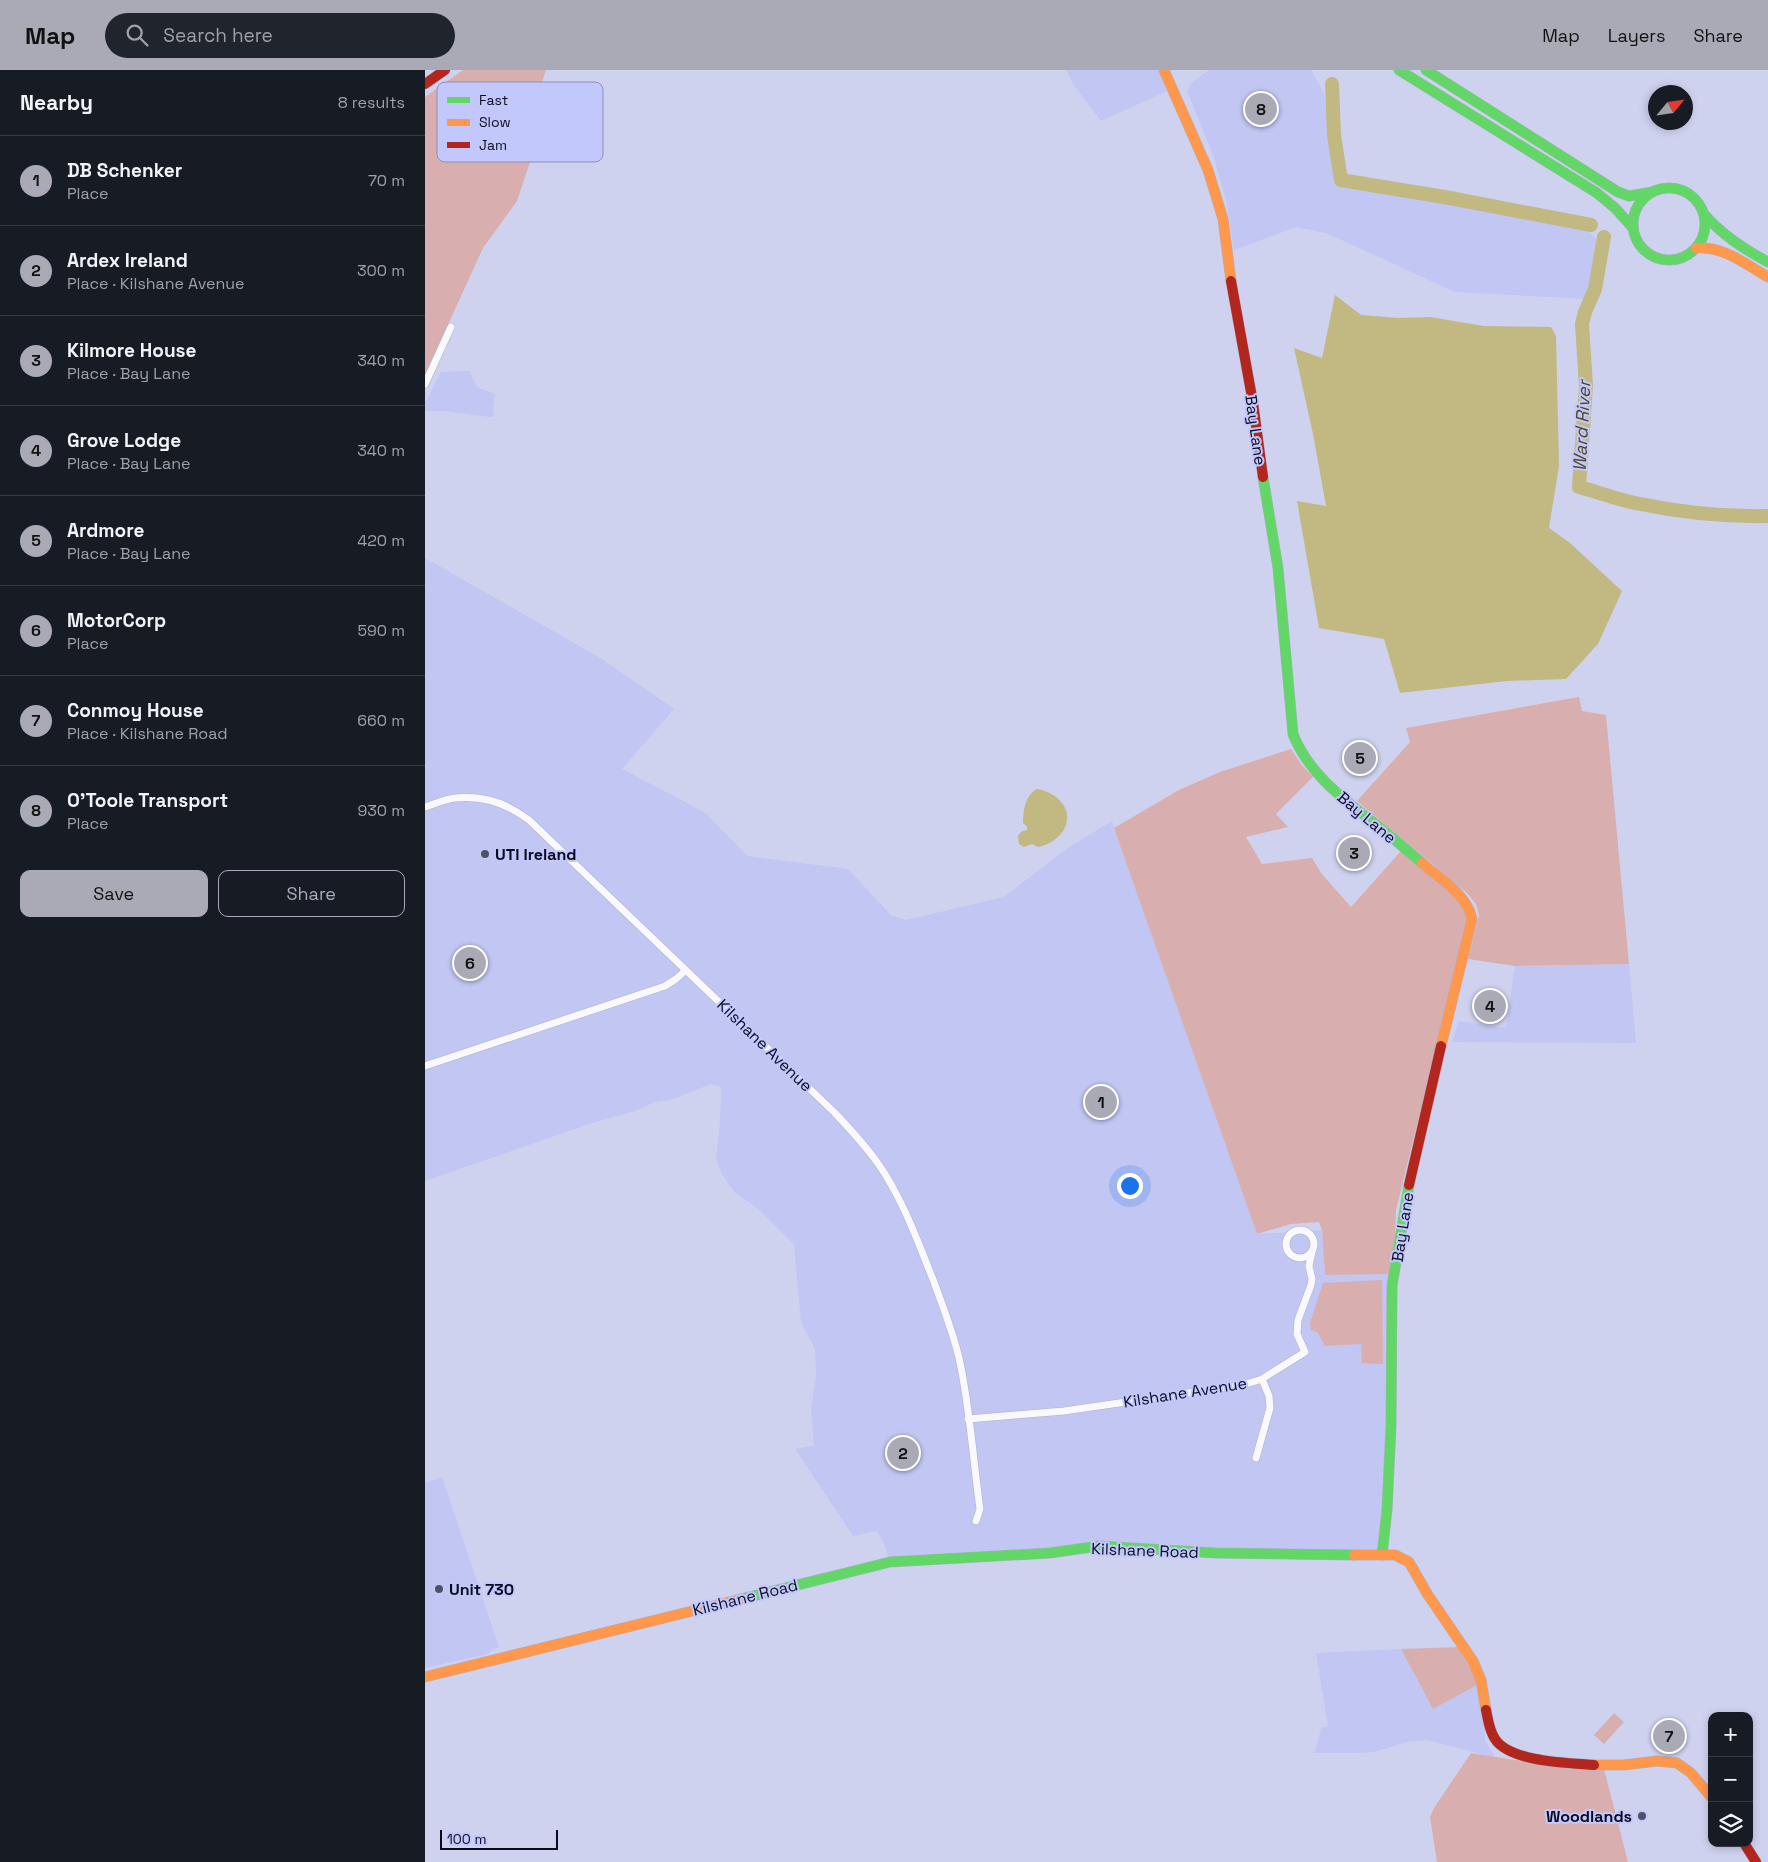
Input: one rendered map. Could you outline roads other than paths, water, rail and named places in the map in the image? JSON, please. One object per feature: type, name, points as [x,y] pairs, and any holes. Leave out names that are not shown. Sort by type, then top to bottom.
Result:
[{"type":"street","points":[[425,84],[445,70]]},
{"type":"street","name":"Bay Lane","points":[[1165,70],[1207,170],[1223,218],[1231,280],[1253,403],[1278,568],[1295,744],[1302,756],[1328,785],[1458,894],[1467,902],[1471,910],[1472,919],[1411,1172],[1392,1286],[1391,1426],[1387,1510],[1382,1555]]},
{"type":"street","points":[[1399,70],[1597,193],[1615,208],[1633,228]]},
{"type":"street","points":[[1426,70],[1619,192],[1629,196],[1652,192]]},
{"type":"street","points":[[1703,213],[1705,232],[1696,248],[1688,255],[1679,259],[1668,261],[1658,259],[1641,247],[1635,238],[1633,217],[1643,198],[1662,188],[1681,190],[1696,200],[1713,226],[1727,238],[1768,262]]},
{"type":"street","points":[[1696,248],[1703,247],[1721,252],[1768,277]]},
{"type":"street","points":[[425,384],[451,328]]},
{"type":"street","name":"Kilshane Avenue","points":[[425,807],[455,798],[472,798],[494,801],[515,809],[529,820],[835,1113],[878,1163],[896,1194],[917,1240],[949,1322],[959,1359],[968,1419],[980,1509],[977,1521]]},
{"type":"street","points":[[425,1066],[665,986],[677,979],[685,970]]},
{"type":"street","points":[[1300,1258],[1308,1256],[1312,1252],[1314,1244],[1311,1235],[1304,1230],[1295,1231],[1289,1237],[1287,1246],[1291,1254],[1300,1258],[1309,1266]]},
{"type":"street","name":"Kilshane Avenue","points":[[968,1419],[1064,1411],[1243,1385],[1262,1379],[1305,1352],[1297,1334],[1298,1320],[1312,1279],[1309,1266],[1312,1252]]},
{"type":"street","points":[[1256,1458],[1270,1408],[1269,1396],[1262,1379]]},
{"type":"street","name":"Kilshane Road","points":[[425,1676],[890,1562],[1050,1553],[1099,1546],[1216,1553],[1395,1555],[1407,1560],[1426,1593],[1464,1645],[1478,1671],[1485,1692],[1487,1719],[1493,1735],[1501,1746],[1515,1754],[1573,1764],[1621,1765],[1666,1762],[1678,1764],[1689,1772],[1708,1793]]},
{"type":"street","points":[[1747,1847],[1756,1862]]},
{"type":"waterway","name":"Ward River","points":[[1332,84],[1334,135],[1341,180],[1450,198],[1591,225]]},
{"type":"waterway","name":"Ward River","points":[[1604,237],[1595,289],[1582,324],[1586,386],[1579,487],[1628,501],[1668,509],[1718,515],[1768,516]]},
{"type":"place","name":"O'Toole Transport","points":[[1261,109]]},
{"type":"place","name":"Ardmore","points":[[1360,758]]},
{"type":"place","name":"Kilmore House","points":[[1354,853]]},
{"type":"place","name":"UTI Ireland","points":[[485,854]]},
{"type":"place","name":"MotorCorp","points":[[470,963]]},
{"type":"place","name":"Grove Lodge","points":[[1490,1006]]},
{"type":"place","name":"DB Schenker","points":[[1101,1102]]},
{"type":"place","name":"Ardex Ireland","points":[[903,1453]]},
{"type":"place","name":"Unit 730","points":[[439,1589]]},
{"type":"place","name":"Conmoy House","points":[[1669,1736]]},
{"type":"place","name":"Woodlands","points":[[1642,1816]]}]
